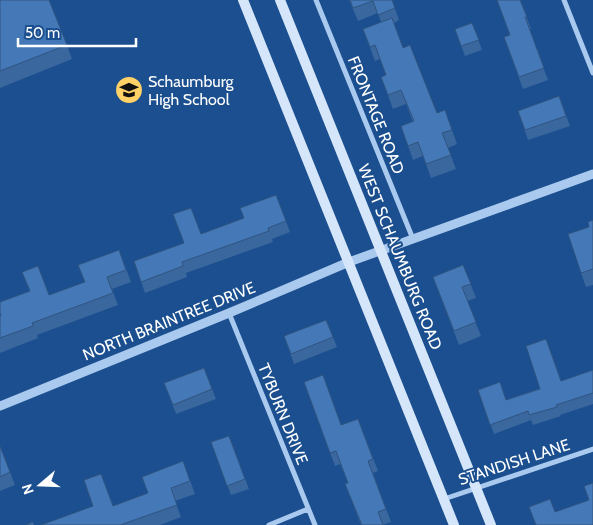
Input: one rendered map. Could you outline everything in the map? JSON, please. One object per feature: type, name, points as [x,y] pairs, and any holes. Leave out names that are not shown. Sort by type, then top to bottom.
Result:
[{"type":"main road","points":[[243,0],[454,525]]},
{"type":"main road","name":"WEST SCHAUMBURG ROAD","points":[[280,0],[492,525]]},
{"type":"street","name":"FRONTAGE ROAD","points":[[316,0],[413,239]]},
{"type":"street","points":[[564,0],[593,73]]},
{"type":"street","name":"NORTH BRAINTREE DRIVE","points":[[0,406],[349,262],[593,174]]},
{"type":"street","name":"TYBURN DRIVE","points":[[229,313],[315,525]]},
{"type":"street","name":"STANDISH LANE","points":[[443,499],[593,449]]},
{"type":"street","points":[[269,525],[308,509]]},
{"type":"building","points":[[0,0],[49,0],[67,45],[0,71]]},
{"type":"building","points":[[350,0],[392,0],[395,8],[378,15],[373,1],[353,8]]},
{"type":"building","points":[[497,0],[520,0],[544,68],[519,77],[504,37],[510,35]]},
{"type":"building","points":[[392,18],[403,48],[410,45],[437,113],[445,110],[452,130],[442,133],[451,155],[426,164],[418,142],[408,146],[401,126],[414,121],[401,90],[388,95],[381,77],[386,75],[375,45],[370,47],[363,29]]},
{"type":"building","points":[[472,23],[479,40],[461,46],[455,29]]},
{"type":"building","points":[[559,96],[566,116],[525,130],[518,111]]},
{"type":"building","points":[[276,195],[286,221],[268,228],[269,231],[182,262],[183,266],[141,282],[134,261],[184,243],[173,214],[191,208],[201,234],[244,218],[240,208]]},
{"type":"building","points":[[593,220],[593,269],[581,273],[568,234],[589,227],[588,222]]},
{"type":"building","points":[[119,250],[126,270],[107,277],[113,293],[32,323],[33,326],[0,338],[0,302],[30,291],[22,272],[38,266],[49,295],[85,282],[78,265]]},
{"type":"building","points":[[463,265],[471,284],[462,287],[476,322],[454,331],[433,277]]},
{"type":"building","points":[[326,320],[333,337],[291,354],[284,336]]},
{"type":"building","points":[[546,339],[561,381],[593,370],[593,393],[556,405],[557,407],[529,415],[528,411],[490,425],[478,390],[500,382],[506,400],[540,389],[526,346]]},
{"type":"building","points":[[204,368],[212,389],[173,405],[164,383]]},
{"type":"building","points":[[323,375],[341,425],[358,419],[373,459],[368,461],[386,509],[378,512],[383,525],[362,525],[345,484],[348,483],[336,451],[330,453],[304,382]]},
{"type":"building","points":[[229,436],[245,479],[227,486],[211,442]]},
{"type":"building","points":[[0,446],[10,472],[0,477]]},
{"type":"building","points":[[183,461],[190,481],[171,488],[177,505],[120,525],[41,525],[93,506],[84,480],[101,474],[113,506],[148,493],[142,477]]},
{"type":"building","points":[[593,483],[593,525],[536,525],[529,507],[550,499],[555,512],[589,500],[584,486]]},
{"type":"place","name":"Schaumburg High School","points":[[129,90]]}]
